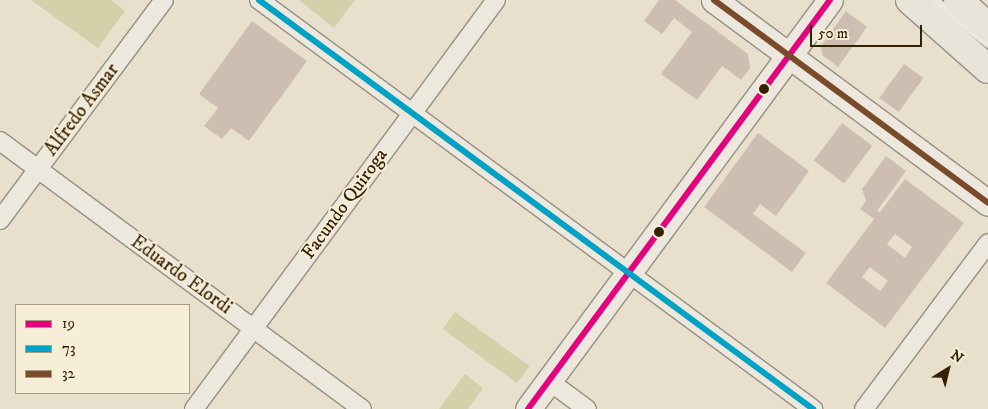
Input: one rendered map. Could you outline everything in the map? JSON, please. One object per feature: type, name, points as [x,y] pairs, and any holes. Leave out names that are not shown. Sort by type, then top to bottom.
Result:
[{"type":"main road","points":[[910,0],[988,69]]},
{"type":"main road","points":[[958,0],[988,27]]},
{"type":"street","name":"Alfredo Asmar","points":[[0,220],[164,0]]},
{"type":"street","points":[[259,0],[813,409]]},
{"type":"street","name":"Facundo Quiroga","points":[[194,409],[496,0]]},
{"type":"street","points":[[714,0],[988,203]]},
{"type":"street","points":[[528,409],[830,0]]},
{"type":"street","points":[[942,0],[957,13],[961,9],[951,0]]},
{"type":"street","name":"Eduardo Elordi","points":[[0,142],[362,409]]},
{"type":"street","points":[[864,409],[988,243]]},
{"type":"street","points":[[549,381],[587,409]]},
{"type":"lane","points":[[922,0],[958,33],[988,53]]},
{"type":"lane","points":[[934,0],[988,43]]},
{"type":"shaded area","points":[[31,0],[111,0],[125,11],[98,48]]},
{"type":"shaded area","points":[[299,0],[355,0],[334,28]]},
{"type":"shaded area","points":[[455,312],[529,366],[517,383],[443,329]]},
{"type":"shaded area","points":[[465,374],[483,388],[468,409],[439,409]]},
{"type":"building","points":[[659,0],[675,0],[748,54],[750,68],[741,80],[722,66],[697,100],[661,74],[692,32],[674,18],[662,34],[644,21]]},
{"type":"building","points":[[846,11],[867,27],[838,67],[822,55],[821,46]]},
{"type":"building","points":[[252,21],[307,61],[249,141],[231,128],[222,139],[204,126],[218,108],[199,94]]},
{"type":"building","points":[[904,64],[923,78],[899,112],[879,98]]},
{"type":"building","points":[[842,123],[872,146],[844,183],[814,161]]},
{"type":"building","points":[[758,133],[809,171],[776,216],[760,204],[753,214],[806,253],[792,272],[704,207]]},
{"type":"building","points":[[886,156],[906,171],[877,211],[880,212],[905,179],[964,223],[885,328],[826,283],[874,219],[860,209],[866,201],[862,189]],"holes":[[[895,234],[912,247],[905,258],[887,244]],[[870,267],[888,281],[880,291],[862,277]]]},
{"type":"transit line","name":"73","points":[[259,0],[813,409]]},
{"type":"transit line","name":"32","points":[[714,0],[988,203]]},
{"type":"transit line","name":"19","points":[[528,409],[830,0]]}]
